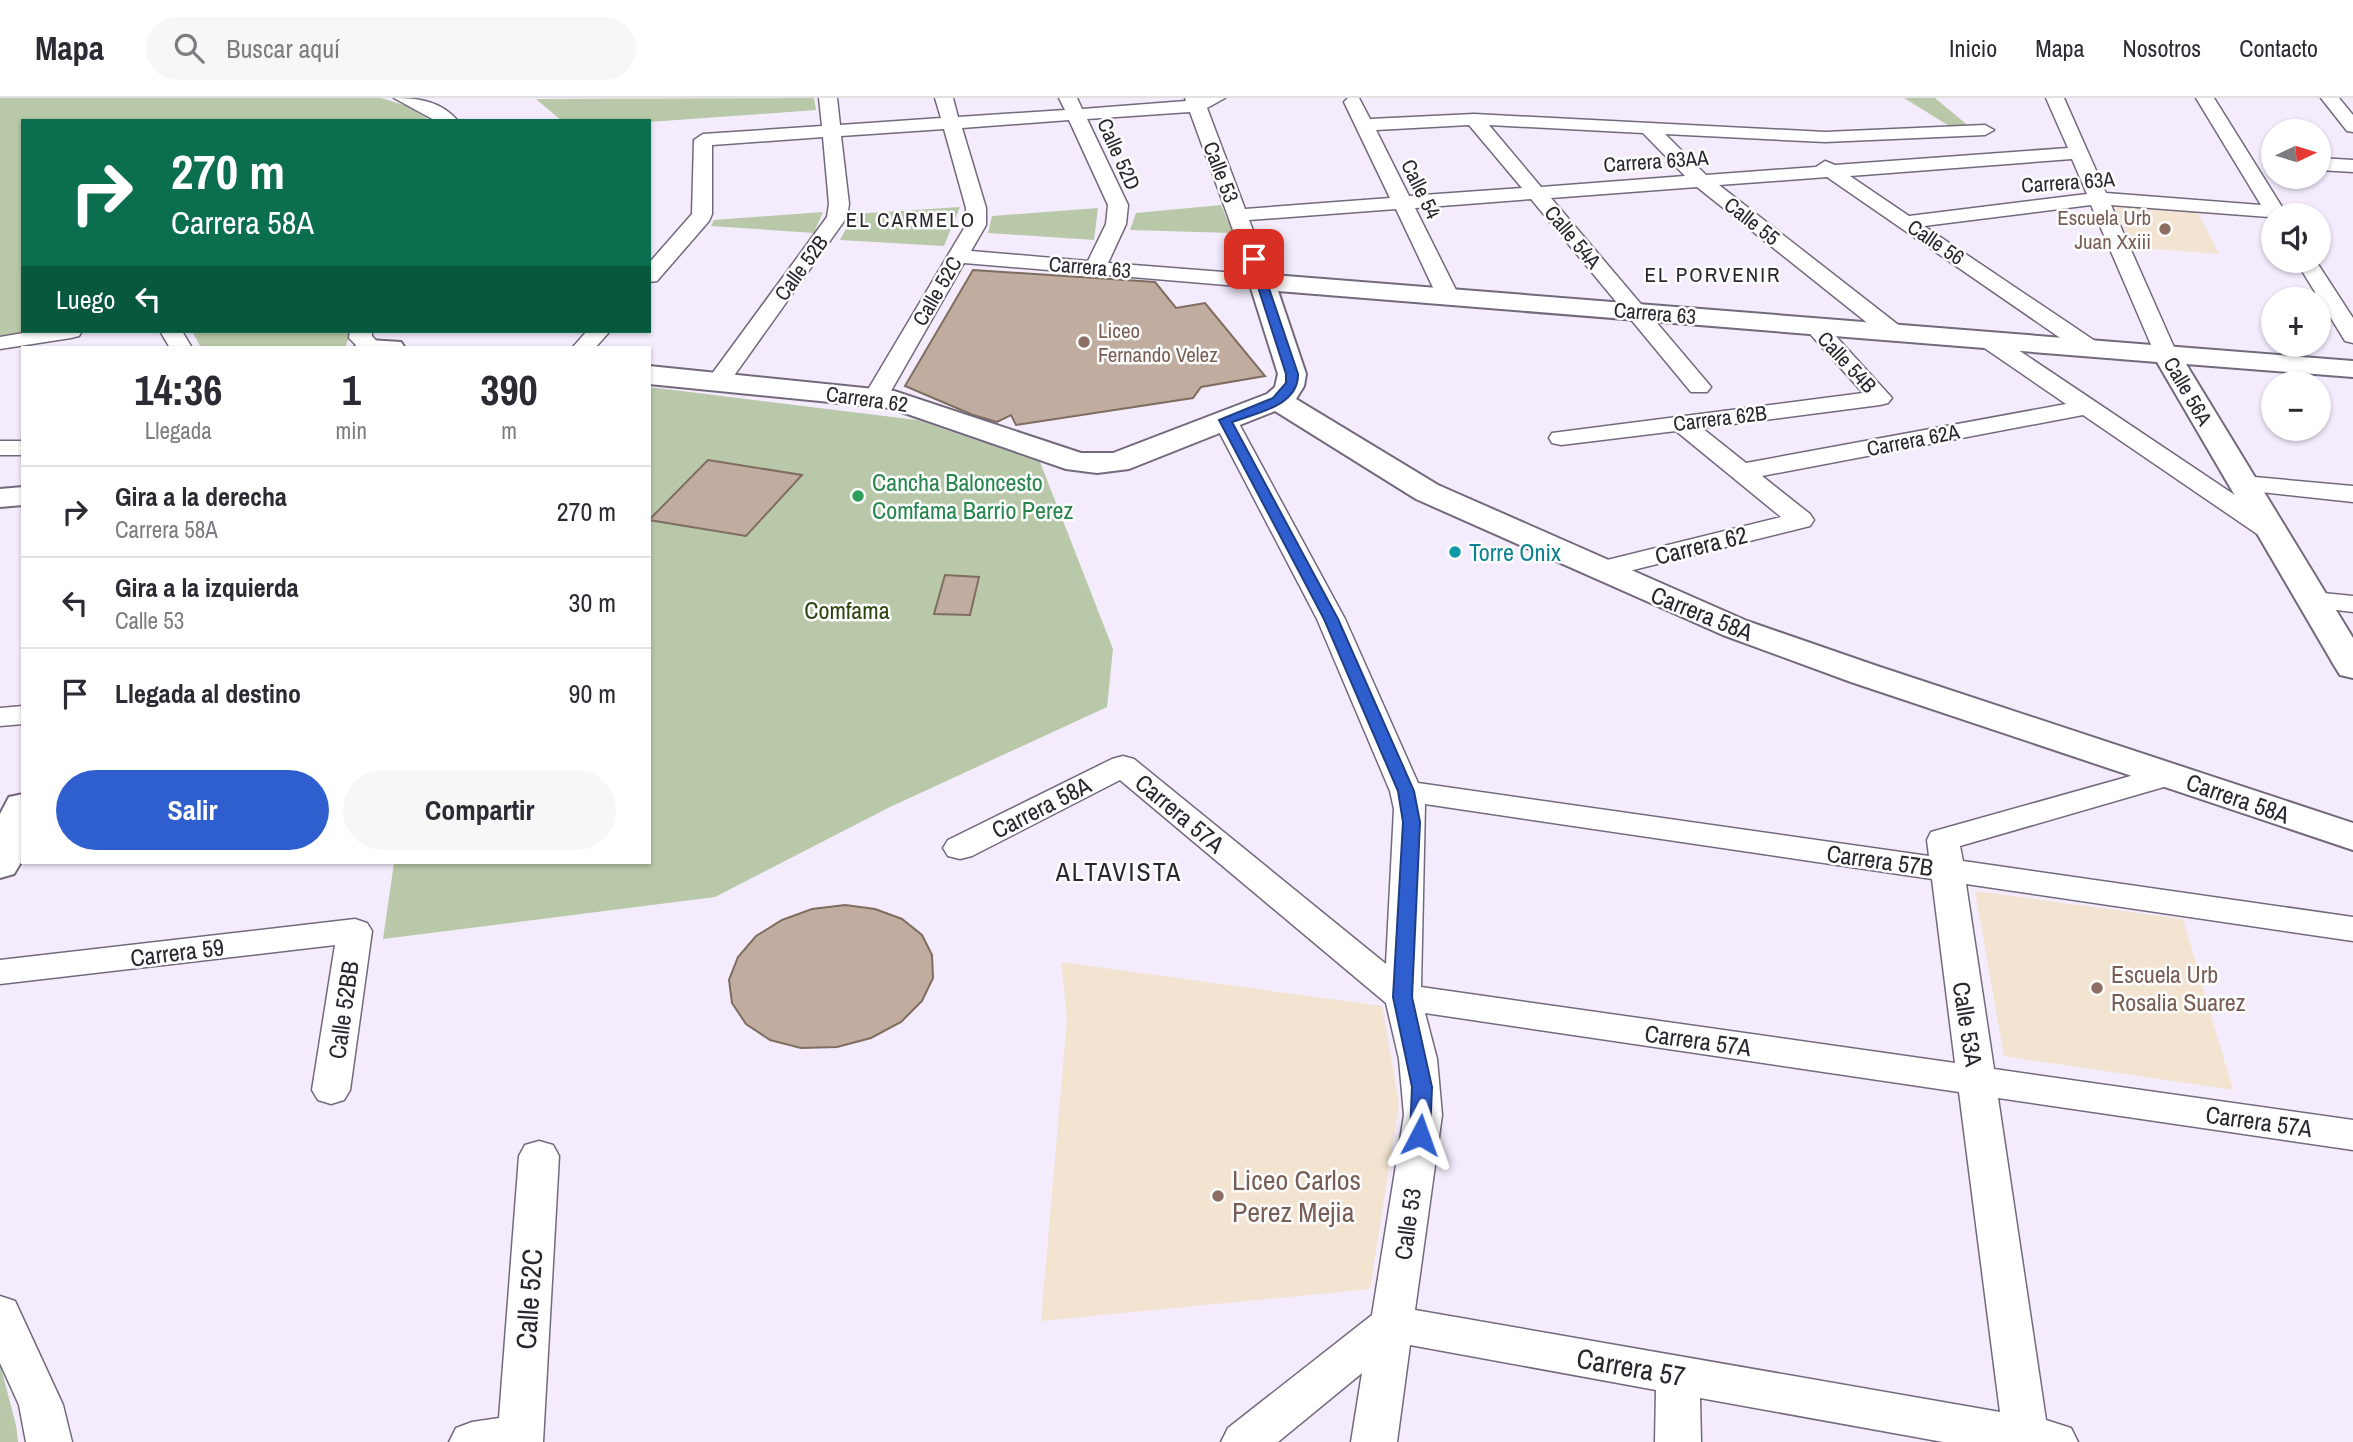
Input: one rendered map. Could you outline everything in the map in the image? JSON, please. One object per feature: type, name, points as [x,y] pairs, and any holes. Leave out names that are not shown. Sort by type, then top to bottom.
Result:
[{"type":"street","points":[[403,98],[429,108],[446,119]]},
{"type":"street","name":"Calle 52B","points":[[718,382],[836,217],[839,204],[829,131],[828,98]]},
{"type":"street","name":"Calle 52C","points":[[875,398],[976,225],[977,218],[944,98]]},
{"type":"street","points":[[651,274],[699,221],[703,203],[703,140],[951,122],[1072,106],[1195,102],[1216,98]]},
{"type":"street","name":"Calle 56A","points":[[2055,98],[2166,354],[2353,667]]},
{"type":"street","points":[[2205,98],[2269,203]]},
{"type":"street","points":[[2330,98],[2353,127]]},
{"type":"street","points":[[456,100],[459,119]]},
{"type":"street","name":"Calle 53","points":[[1195,102],[1262,282],[1292,374],[1292,383],[1286,393],[1277,400]]},
{"type":"street","name":"Calle 54","points":[[1353,102],[1448,296]]},
{"type":"street","name":"Calle 52D","points":[[1072,106],[1118,205],[1116,224],[1095,267]]},
{"type":"street","points":[[1364,125],[1474,119],[1825,137],[1985,130]]},
{"type":"street","name":"Calle 54A","points":[[1474,119],[1699,387]]},
{"type":"street","name":"Calle 55","points":[[1649,129],[1701,181],[1893,332]]},
{"type":"street","name":"Calle 56","points":[[1781,136],[2090,348]]},
{"type":"street","name":"Carrera 63AA","points":[[1238,215],[2078,153]]},
{"type":"street","points":[[2242,158],[2261,160]]},
{"type":"street","points":[[2331,164],[2353,166]]},
{"type":"street","name":"Carrera 63A","points":[[1906,222],[2098,198],[2261,213]]},
{"type":"street","name":"Carrera 63","points":[[957,256],[2353,369]]},
{"type":"street","points":[[2313,273],[2353,337]]},
{"type":"street","name":"Calle 54B","points":[[1814,326],[1880,398]]},
{"type":"street","points":[[4,343],[60,333]]},
{"type":"street","points":[[585,346],[597,333]]},
{"type":"street","points":[[1988,340],[2272,532]]},
{"type":"street","name":"Carrera 62","points":[[651,375],[912,404],[1076,463],[1118,462],[1225,420]]},
{"type":"street","name":"Carrera 62B","points":[[1561,438],[1880,398]]},
{"type":"street","points":[[1225,420],[1277,400]]},
{"type":"street","name":"Carrera 58A","points":[[1277,400],[1404,480],[1735,628],[1851,670],[2353,837]]},
{"type":"street","name":"Carrera 62A","points":[[1741,472],[2086,407]]},
{"type":"street","name":"Calle 53","points":[[1225,420],[1331,619],[1406,791],[1411,822],[1402,997],[1418,1059],[1423,1115],[1374,1442]]},
{"type":"street","points":[[1681,423],[1741,472]]},
{"type":"street","points":[[0,448],[21,449]]},
{"type":"street","name":"Carrera 62","points":[[1601,570],[1801,520],[1741,472]]},
{"type":"street","points":[[2243,484],[2353,494]]},
{"type":"street","points":[[0,498],[21,496]]},
{"type":"street","points":[[2313,600],[2353,604]]},
{"type":"street","points":[[0,717],[21,715]]},
{"type":"street","name":"Carrera 58A","points":[[960,848],[1123,766]]},
{"type":"street","name":"Carrera 57A","points":[[1123,766],[1402,997],[2353,1135]]},
{"type":"street","name":"Calle 53A","points":[[2036,1440],[1976,1080],[1943,840],[2170,775]]},
{"type":"street","name":"Carrera 57B","points":[[1406,791],[2353,929]]},
{"type":"street","points":[[9,857],[21,813]]},
{"type":"street","name":"Carrera 59","points":[[0,972],[355,931]]},
{"type":"street","name":"Calle 52BB","points":[[331,1090],[355,931]]},
{"type":"street","name":"Calle 52C","points":[[520,1439],[539,1156]]},
{"type":"street","points":[[0,1314],[41,1405],[50,1442]]},
{"type":"street","points":[[1244,1442],[1392,1324]]},
{"type":"street","name":"Carrera 57","points":[[1392,1324],[2036,1440]]},
{"type":"street","points":[[1678,1375],[1678,1442]]},
{"type":"street","points":[[472,1442],[520,1439]]},
{"type":"shaded area","name":"Escuela Urb Juan Xxiii","points":[[2114,205],[2197,211],[2219,254],[2132,247]]},
{"type":"shaded area","name":"Escuela Urb Rosalia Suarez","points":[[1975,891],[2183,919],[2233,1090],[2004,1056]]},
{"type":"shaded area","name":"Liceo Carlos Perez Mejia","points":[[1061,962],[1382,1006],[1399,1104],[1370,1289],[1041,1321],[1067,1019]]},
{"type":"green space","points":[[0,98],[381,98],[407,106],[428,119],[21,119],[21,333],[0,338]]},
{"type":"green space","points":[[814,98],[816,110],[651,122],[651,119],[560,119],[536,99]]},
{"type":"green space","points":[[1904,98],[1935,98],[1971,128],[1954,129]]},
{"type":"green space","points":[[1221,205],[1233,233],[1130,230],[1136,213]]},
{"type":"green space","points":[[960,207],[944,246],[840,240],[854,214]]},
{"type":"green space","points":[[1098,208],[1094,240],[988,233],[992,216]]},
{"type":"green space","points":[[823,212],[814,233],[711,226],[714,220]]},
{"type":"green space","points":[[193,333],[350,333],[346,346],[200,346]]},
{"type":"green space","name":"Comfama","points":[[651,387],[917,420],[1040,462],[1113,649],[1107,707],[890,807],[715,897],[383,939],[394,864],[651,864]]},
{"type":"green space","points":[[0,1364],[16,1425],[18,1442],[0,1442]]},
{"type":"building","name":"Liceo Fernando Velez","points":[[973,270],[1155,282],[1176,308],[1205,303],[1265,376],[1201,387],[1193,398],[1016,425],[1011,415],[997,422],[973,415],[905,386]]},
{"type":"building","points":[[708,460],[802,475],[746,536],[651,520]]},
{"type":"building","points":[[945,575],[979,577],[970,615],[934,614]]},
{"type":"building","points":[[845,905],[875,909],[902,919],[922,935],[932,955],[933,978],[922,1001],[901,1022],[871,1038],[837,1047],[801,1048],[770,1040],[746,1024],[732,1003],[729,980],[738,957],[756,936],[782,920],[812,909]]},
{"type":"place","name":"Escuela Urb Juan Xxiii","points":[[2165,229]]},
{"type":"place","name":"Liceo Fernando Velez","points":[[1084,342]]},
{"type":"place","name":"Cancha Baloncesto Comfama Barrio Perez","points":[[858,496]]},
{"type":"place","name":"Torre Onix","points":[[1455,552]]},
{"type":"place","name":"Escuela Urb Rosalia Suarez","points":[[2097,988]]},
{"type":"place","name":"Liceo Carlos Perez Mejia","points":[[1218,1196]]},
{"type":"district","name":"EL CARMELO","points":[[911,219]]},
{"type":"district","name":"EL PORVENIR","points":[[1713,274]]},
{"type":"district","name":"ALTAVISTA","points":[[1119,871]]},
{"type":"route","points":[[1254,259],[1292,374],[1292,383],[1286,393],[1277,400],[1225,420],[1331,619],[1406,791],[1411,822],[1402,997],[1418,1059],[1422,1087],[1423,1115],[1420,1135]]}]
